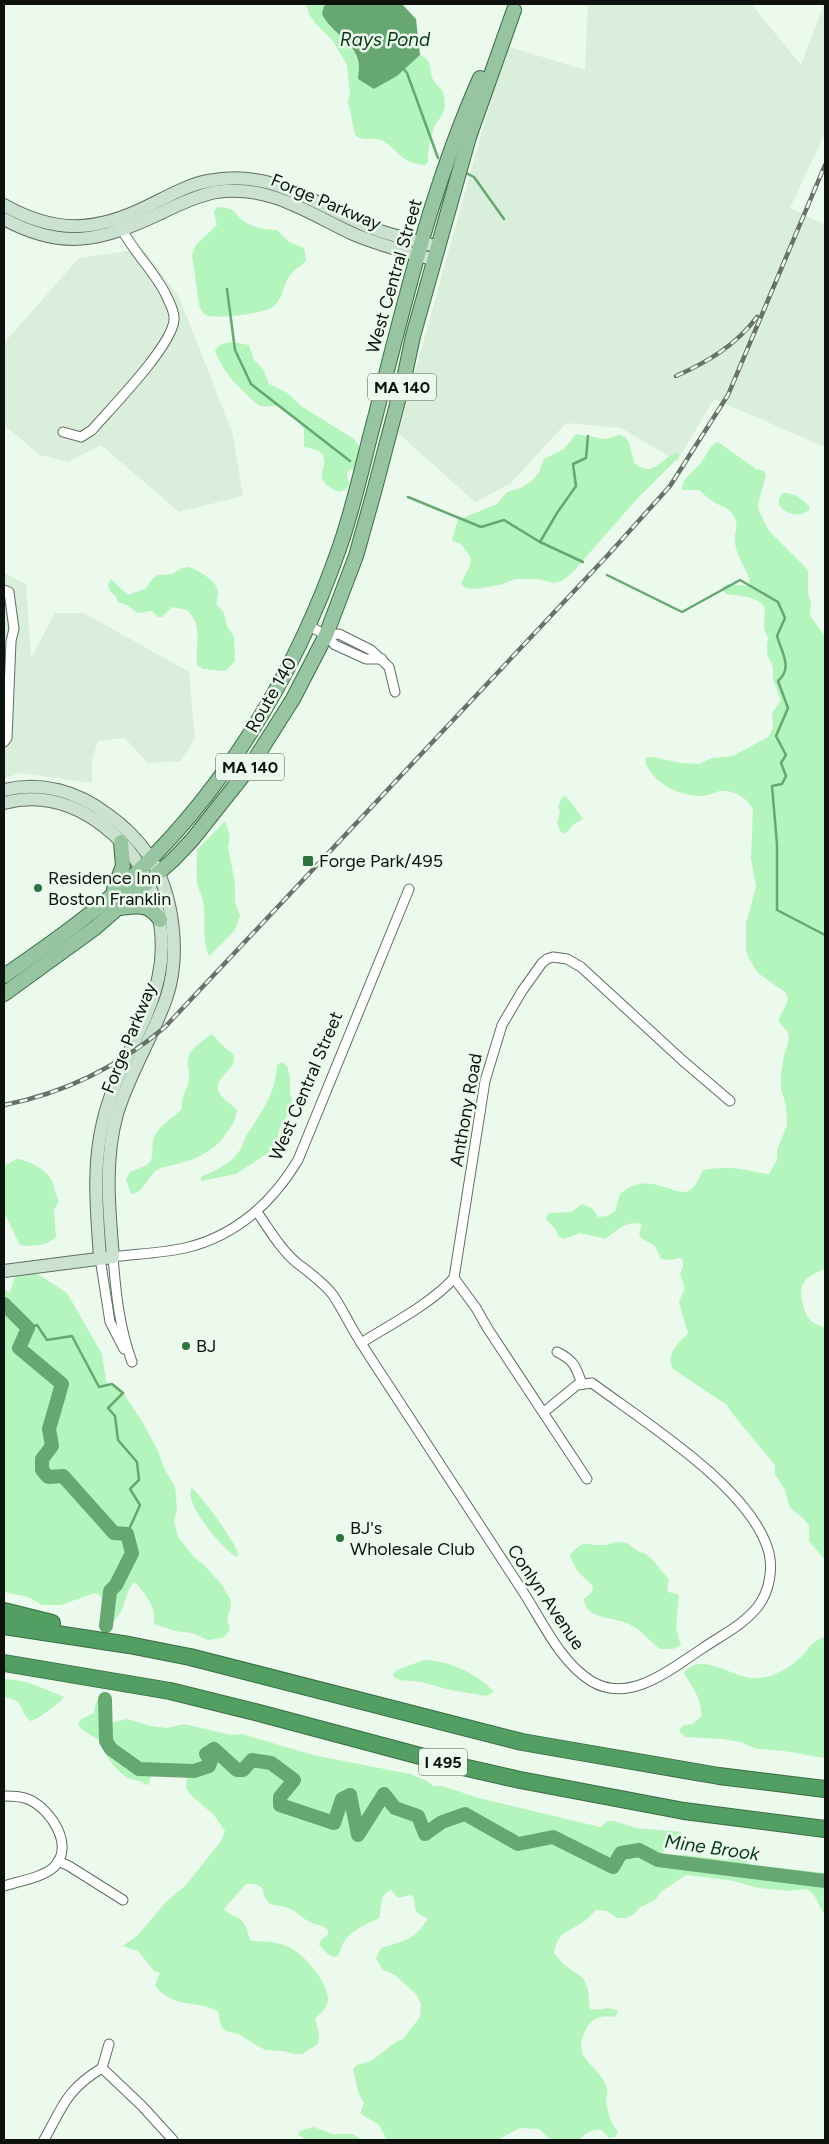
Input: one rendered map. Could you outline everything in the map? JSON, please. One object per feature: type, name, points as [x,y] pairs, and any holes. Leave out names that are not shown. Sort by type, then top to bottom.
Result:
[{"type":"highway","points":[[4,1611],[129,1644]]},
{"type":"highway","name":"I 495","points":[[4,1626],[129,1644],[267,1676],[522,1742],[719,1776],[825,1789]]},
{"type":"highway","name":"I 495","points":[[4,1664],[65,1672],[179,1693],[269,1715],[445,1763],[520,1780],[684,1811],[825,1829]]},
{"type":"main road","name":"West Central Street","points":[[309,626],[341,544],[419,248],[464,114],[493,50],[516,7]]},
{"type":"main road","name":"West Central Street","points":[[326,635],[356,556],[436,253],[472,128],[516,7]]},
{"type":"main road","name":"Route 140","points":[[4,976],[53,942],[110,897],[146,863],[204,798],[244,743],[272,698],[309,626]]},
{"type":"main road","name":"Route 140","points":[[4,994],[62,953],[119,908],[201,830],[250,767],[292,699],[326,635]]},
{"type":"main road","points":[[110,897],[123,866],[122,842]]},
{"type":"main road","points":[[119,908],[147,908],[153,911],[160,920]]},
{"type":"street","name":"Forge Parkway","points":[[4,219],[24,230],[49,237],[78,239],[104,236],[119,225],[181,190],[207,181],[233,178],[262,180],[287,187],[373,228],[419,248],[436,253]]},
{"type":"street","name":"Forge Parkway","points":[[4,205],[30,218],[57,226],[119,225]]},
{"type":"street","points":[[63,432],[81,437],[92,430],[163,345],[172,327],[174,319],[165,292],[119,225]]},
{"type":"street","points":[[4,590],[9,592],[14,629],[11,641],[5,740]]},
{"type":"street","points":[[309,626],[326,635],[339,634],[371,650],[389,667],[395,692]]},
{"type":"street","points":[[4,631],[11,641]]},
{"type":"street","name":"Forge Parkway","points":[[4,790],[33,786],[48,788],[87,800],[120,824],[137,841],[146,863],[169,906],[173,926],[174,962],[166,998],[126,1089],[117,1115],[112,1142],[108,1181],[107,1258]]},
{"type":"street","name":"Forge Parkway","points":[[4,803],[33,798],[55,801],[91,818],[146,863]]},
{"type":"street","name":"Forge Parkway","points":[[107,1258],[96,1202],[98,1148],[111,1095],[152,1003],[160,977],[163,951],[153,877]]},
{"type":"street","name":"West Central Street","points":[[4,1270],[184,1248],[204,1242],[240,1225],[257,1212],[274,1194],[298,1160],[409,889]]},
{"type":"street","name":"Anthony Road","points":[[454,1278],[478,1120],[494,1049],[506,1018],[542,963],[547,959],[567,959],[581,967],[682,1060],[730,1101]]},
{"type":"street","name":"Conlyn Avenue","points":[[257,1212],[284,1249],[313,1274],[333,1295],[361,1343],[562,1653],[578,1671],[596,1684],[608,1688],[628,1688],[664,1675],[744,1620],[760,1604],[764,1595],[770,1570],[768,1553],[753,1521],[718,1480],[680,1448],[592,1383],[582,1384]]},
{"type":"street","points":[[107,1258],[122,1336],[132,1362],[116,1337],[110,1322],[107,1258]]},
{"type":"street","points":[[361,1343],[446,1287],[454,1278],[587,1479]]},
{"type":"street","points":[[544,1412],[568,1391],[582,1384],[572,1362],[568,1357],[557,1352]]},
{"type":"street","points":[[4,1796],[16,1796],[41,1806],[50,1816],[61,1838],[61,1853],[58,1861],[47,1872],[4,1886]]},
{"type":"street","points":[[58,1861],[123,1900]]},
{"type":"street","points":[[44,2140],[73,2089],[84,2078],[102,2068],[109,2044]]},
{"type":"street","points":[[102,2068],[142,2106],[173,2140]]},
{"type":"shaded area","points":[[306,4],[328,4],[324,6],[330,27],[346,38],[353,47],[359,66],[358,79],[374,89],[397,76],[420,55],[427,59],[433,80],[443,93],[445,107],[432,132],[428,162],[425,165],[406,160],[381,140],[362,138],[355,135],[348,101],[350,94],[347,65],[333,41],[309,14]]},
{"type":"shaded area","points":[[588,4],[751,4],[801,65],[825,4],[825,133],[790,208],[825,225],[825,447],[714,399],[677,461],[621,428],[566,423],[510,484],[475,502],[398,433],[506,46],[585,70]]},
{"type":"shaded area","points":[[217,207],[231,210],[252,226],[277,230],[289,242],[304,248],[306,260],[289,277],[277,303],[273,307],[240,315],[219,317],[206,315],[202,311],[199,305],[192,254],[196,245],[217,225],[214,212]]},
{"type":"shaded area","points":[[143,249],[179,297],[232,432],[243,496],[179,512],[101,445],[68,462],[40,455],[4,425],[4,343],[79,258]]},
{"type":"shaded area","points":[[231,342],[249,345],[254,360],[263,369],[269,384],[286,392],[301,406],[354,439],[360,448],[354,469],[350,469],[347,473],[349,485],[346,489],[339,492],[324,482],[322,478],[324,459],[322,454],[304,446],[304,429],[291,414],[283,408],[258,405],[227,373],[215,350],[221,344]]},
{"type":"shaded area","points":[[576,434],[605,439],[619,435],[625,437],[629,443],[634,462],[647,469],[678,453],[678,458],[636,500],[572,573],[562,581],[554,583],[538,579],[515,579],[500,585],[475,589],[465,588],[461,583],[470,566],[471,558],[461,544],[452,539],[458,520],[497,504],[507,492],[521,488],[533,480],[539,472],[544,459],[564,449]]},
{"type":"shaded area","points":[[718,442],[756,469],[764,471],[766,475],[758,504],[759,511],[769,531],[808,570],[808,594],[811,603],[810,616],[825,636],[825,1270],[817,1272],[806,1279],[801,1293],[802,1303],[808,1318],[825,1328],[825,1560],[809,1541],[809,1526],[803,1518],[790,1508],[785,1490],[775,1474],[775,1465],[727,1405],[673,1369],[671,1358],[674,1349],[688,1333],[679,1302],[685,1288],[680,1274],[683,1260],[679,1258],[671,1260],[661,1259],[655,1246],[639,1235],[642,1225],[637,1223],[623,1227],[605,1239],[580,1233],[565,1239],[559,1237],[556,1230],[546,1219],[548,1213],[571,1212],[582,1204],[592,1208],[598,1217],[607,1216],[615,1211],[620,1194],[631,1187],[642,1184],[652,1184],[684,1192],[694,1186],[703,1170],[731,1168],[769,1174],[777,1160],[777,1150],[787,1125],[786,1105],[781,1089],[781,1075],[784,1055],[789,1040],[788,1032],[779,1022],[788,998],[786,993],[758,973],[746,950],[746,924],[756,886],[751,858],[753,809],[743,798],[730,791],[720,791],[702,796],[675,791],[661,783],[645,762],[647,757],[653,757],[681,763],[699,764],[712,758],[733,756],[768,737],[773,728],[772,713],[781,700],[773,680],[773,667],[767,654],[769,637],[764,625],[764,607],[756,600],[744,596],[726,594],[722,588],[727,584],[747,586],[750,582],[736,547],[736,520],[729,510],[713,502],[699,490],[682,490],[687,477],[703,460],[711,447]]},
{"type":"shaded area","points":[[783,493],[794,495],[801,499],[809,506],[809,510],[797,515],[789,513],[779,505],[779,499]]},
{"type":"shaded area","points":[[188,567],[204,575],[217,588],[216,604],[224,613],[227,626],[234,637],[235,661],[226,671],[203,669],[197,665],[197,629],[192,616],[187,610],[172,607],[162,617],[158,617],[152,611],[137,613],[129,606],[118,602],[116,596],[110,591],[108,584],[111,579],[128,595],[145,589],[153,578],[158,575],[172,574]]},
{"type":"shaded area","points":[[4,573],[26,584],[31,658],[55,613],[84,613],[189,672],[195,739],[180,761],[148,763],[125,738],[98,741],[92,760],[92,783],[21,773],[4,778]]},
{"type":"shaded area","points":[[563,796],[567,797],[583,819],[574,824],[565,834],[560,831],[557,822],[560,813],[558,806]]},
{"type":"shaded area","points":[[225,821],[230,836],[228,847],[235,883],[235,902],[240,915],[235,930],[209,956],[205,937],[204,907],[197,882],[197,850]]},
{"type":"shaded area","points":[[212,1034],[234,1057],[234,1062],[221,1079],[218,1088],[221,1096],[237,1110],[234,1121],[223,1138],[212,1149],[192,1159],[155,1171],[140,1190],[131,1194],[126,1180],[130,1172],[144,1167],[150,1162],[154,1136],[182,1109],[189,1079],[188,1061],[191,1051]]},
{"type":"shaded area","points":[[282,1062],[287,1066],[292,1098],[291,1109],[280,1127],[276,1144],[268,1153],[236,1174],[201,1181],[201,1177],[225,1165],[239,1152],[246,1136],[271,1094],[277,1065]]},
{"type":"shaded area","points":[[17,1159],[36,1166],[49,1175],[59,1201],[54,1210],[56,1237],[44,1244],[34,1246],[20,1245],[4,1212],[4,1166]]},
{"type":"shaded area","points":[[22,1273],[38,1274],[67,1293],[102,1354],[106,1382],[124,1394],[143,1423],[175,1487],[177,1508],[174,1521],[178,1537],[194,1557],[222,1585],[230,1599],[231,1605],[227,1619],[230,1630],[223,1638],[208,1640],[192,1633],[175,1631],[154,1624],[152,1607],[136,1583],[133,1583],[130,1587],[119,1615],[109,1625],[103,1617],[106,1602],[98,1594],[94,1593],[61,1605],[42,1605],[28,1597],[4,1592],[4,1290],[10,1292],[15,1277]]},
{"type":"shaded area","points":[[192,1488],[225,1530],[236,1548],[237,1557],[223,1546],[198,1514],[193,1504]]},
{"type":"shaded area","points":[[616,1542],[627,1543],[652,1559],[669,1580],[668,1592],[678,1594],[676,1629],[681,1645],[673,1649],[660,1649],[633,1626],[602,1617],[590,1611],[586,1606],[584,1599],[592,1592],[593,1586],[577,1571],[570,1556],[574,1550],[585,1544],[605,1545]]},
{"type":"shaded area","points":[[825,1636],[825,1758],[784,1751],[757,1749],[740,1742],[723,1739],[686,1737],[679,1732],[682,1726],[693,1724],[701,1716],[700,1704],[694,1689],[684,1673],[691,1667],[707,1664],[751,1678],[766,1677],[787,1668],[800,1658],[810,1646]]},
{"type":"shaded area","points":[[424,1660],[443,1662],[462,1669],[480,1679],[494,1692],[486,1696],[450,1690],[422,1682],[400,1680],[394,1677],[393,1674],[397,1670]]},
{"type":"shaded area","points":[[4,1679],[27,1683],[64,1697],[48,1711],[30,1721],[16,1701],[4,1697]]},
{"type":"shaded area","points":[[102,1696],[105,1699],[110,1723],[127,1719],[151,1726],[167,1728],[184,1724],[231,1735],[242,1734],[313,1755],[410,1774],[434,1786],[442,1786],[479,1798],[600,1827],[608,1821],[614,1821],[636,1828],[681,1832],[682,1837],[680,1840],[662,1853],[669,1856],[685,1855],[727,1860],[732,1858],[737,1852],[746,1855],[747,1863],[752,1865],[825,1873],[825,1916],[814,1895],[807,1889],[788,1891],[759,1888],[729,1880],[686,1875],[662,1891],[655,1900],[639,1908],[634,1914],[626,1918],[617,1918],[607,1911],[596,1910],[584,1921],[560,1937],[554,1953],[563,1964],[583,1978],[588,1989],[590,2009],[608,2008],[618,2012],[615,2017],[607,2016],[593,2020],[582,2037],[581,2047],[583,2054],[603,2080],[607,2089],[606,2101],[609,2113],[613,2125],[618,2132],[615,2137],[609,2138],[602,2130],[595,2130],[584,2135],[579,2140],[551,2140],[539,2129],[520,2128],[497,2140],[387,2140],[379,2125],[360,2113],[364,2103],[358,2092],[353,2069],[357,2065],[371,2061],[403,2039],[420,2017],[421,2004],[416,1994],[395,1975],[383,1970],[376,1958],[381,1948],[408,1939],[414,1935],[428,1918],[417,1913],[413,1896],[398,1898],[391,1890],[384,1895],[379,1918],[359,1928],[349,1936],[344,1941],[339,1955],[334,1957],[319,1945],[321,1940],[328,1935],[326,1928],[307,1921],[290,1909],[272,1904],[266,1900],[262,1888],[256,1884],[246,1884],[224,1909],[243,1922],[250,1940],[281,1944],[299,1954],[318,1974],[326,1990],[327,2004],[315,2019],[319,2033],[318,2044],[302,2054],[265,2050],[238,2034],[226,2031],[221,2026],[218,2011],[209,2007],[170,1998],[155,1986],[160,1973],[154,1971],[138,1951],[123,1946],[138,1935],[166,1902],[186,1885],[221,1841],[225,1831],[214,1815],[191,1795],[186,1788],[187,1776],[183,1773],[170,1770],[151,1775],[149,1784],[146,1785],[128,1778],[114,1766],[99,1740],[78,1725],[81,1719],[94,1713],[96,1702]]},
{"type":"shaded area","points":[[314,2127],[332,2134],[353,2134],[362,2140],[307,2140],[298,2135],[300,2131]]},
{"type":"water","name":"Rays Pond","points":[[328,4],[402,4],[416,19],[420,55],[397,76],[374,89],[358,79],[359,66],[354,50],[326,21],[322,14],[324,6]]},
{"type":"waterway","points":[[403,68],[407,73],[438,158]]},
{"type":"waterway","points":[[466,173],[474,177],[504,219]]},
{"type":"waterway","points":[[227,289],[235,350],[251,384],[350,461]]},
{"type":"waterway","points":[[540,542],[576,486],[573,464],[586,458],[588,436]]},
{"type":"waterway","points":[[408,497],[481,527],[504,520],[540,542],[583,562]]},
{"type":"waterway","points":[[607,575],[682,612],[740,580],[778,602],[785,618],[777,636],[786,666],[778,681],[788,708],[776,736],[786,755],[781,763],[786,776],[782,784],[772,786],[777,844],[777,910],[825,935]]},
{"type":"waterway","name":"Mine Brook","points":[[4,1304],[28,1328],[19,1348],[62,1384],[49,1429],[52,1446],[42,1459],[42,1470],[48,1477],[63,1476],[114,1533],[127,1534],[132,1553],[116,1585],[110,1591],[106,1626]]},
{"type":"waterway","name":"Mine Brook","points":[[28,1328],[37,1325],[47,1340],[72,1336],[99,1387],[112,1384],[123,1393],[108,1408],[115,1416],[118,1440],[137,1462],[139,1480],[130,1489],[140,1505],[127,1534]]},
{"type":"waterway","name":"Mine Brook","points":[[105,1699],[106,1741],[111,1749],[139,1769],[194,1771],[209,1766],[211,1761],[206,1754],[214,1749],[237,1770],[243,1770],[252,1760],[271,1763],[294,1780],[280,1797],[280,1805],[334,1823],[342,1799],[350,1795],[358,1835],[384,1794],[395,1808],[418,1816],[425,1834],[442,1822],[465,1814],[518,1844],[553,1837],[613,1867],[621,1853],[639,1850],[658,1860],[825,1881]]},
{"type":"railway","points":[[4,1105],[27,1100],[69,1086],[90,1076],[129,1054],[165,1027],[608,555],[670,486],[728,395],[825,165]]},
{"type":"railway","points":[[676,376],[721,352],[740,336],[757,317]]},
{"type":"place","name":"Forge Park/495","points":[[308,861]]},
{"type":"place","name":"Residence Inn Boston Franklin","points":[[38,888]]},
{"type":"place","name":"BJ","points":[[186,1346]]},
{"type":"place","name":"BJ's Wholesale Club","points":[[340,1538]]}]
